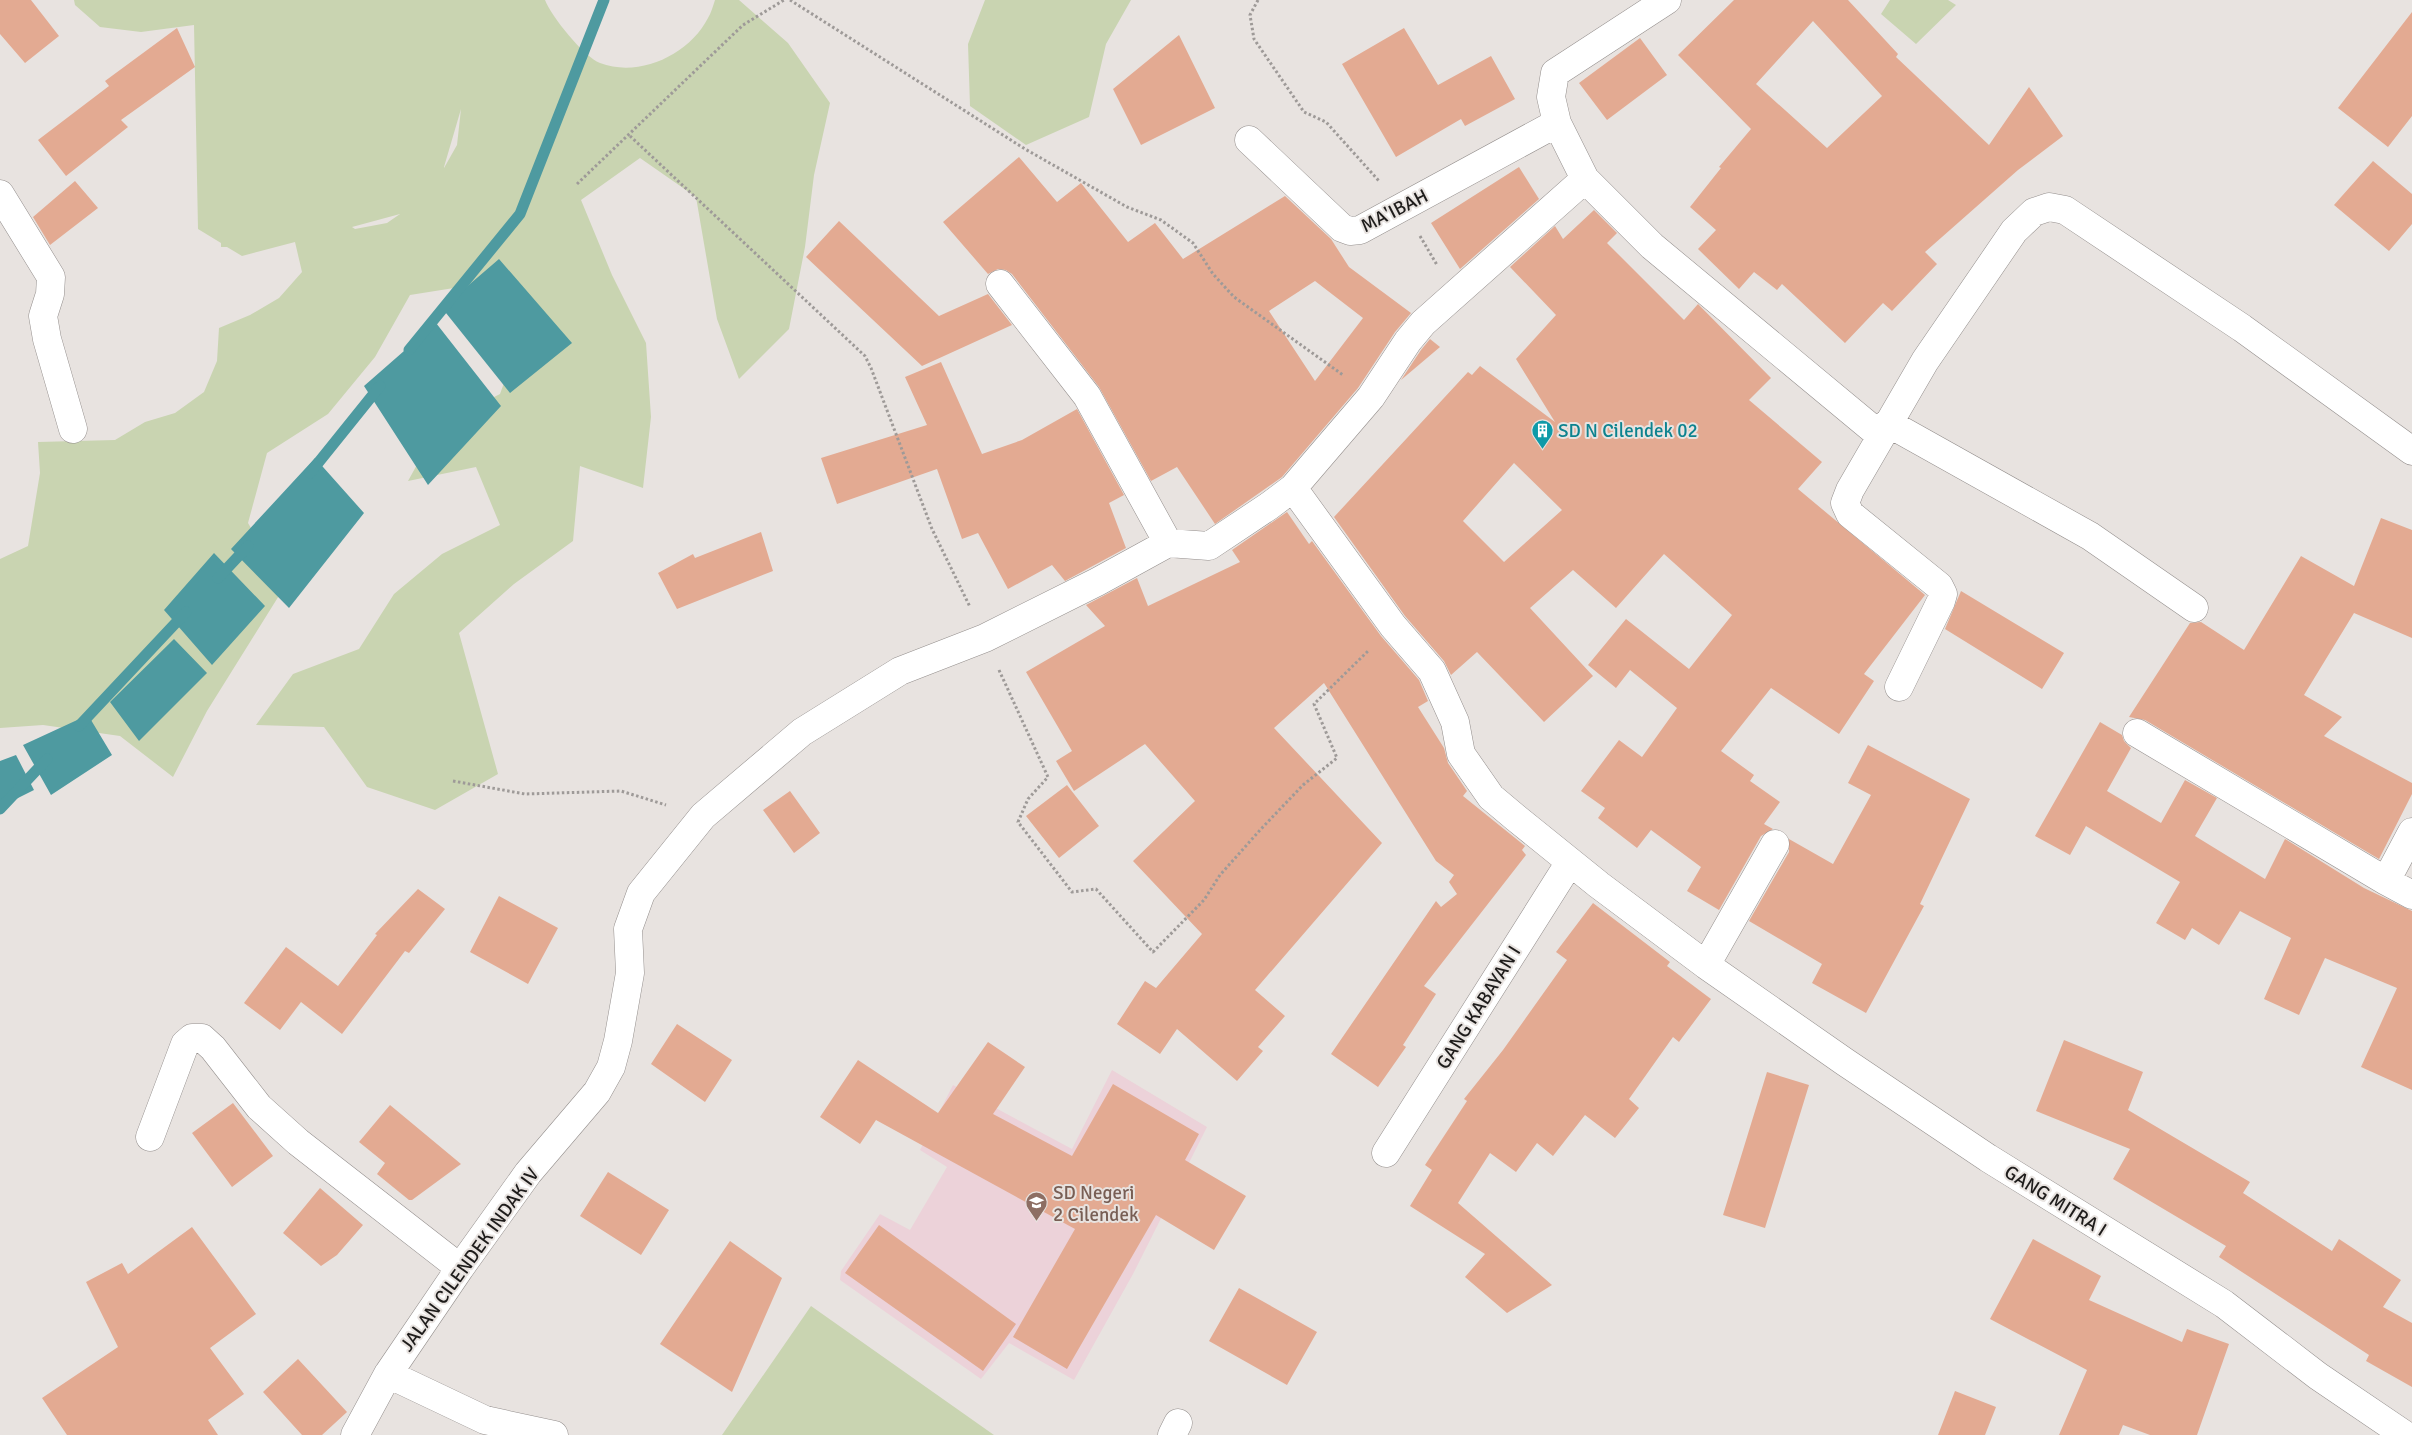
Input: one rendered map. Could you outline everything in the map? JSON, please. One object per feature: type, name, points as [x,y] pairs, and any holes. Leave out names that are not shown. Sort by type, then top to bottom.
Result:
[{"type":"street","points":[[1666,0],[1555,73],[1551,97],[1557,123],[1585,179],[1652,246],[1884,430],[2090,536],[2194,608]]},
{"type":"street","name":"MA'IBAH","points":[[1249,140],[1342,228],[1350,231],[1360,230],[1557,123]]},
{"type":"street","points":[[1000,284],[1087,396],[1168,543],[1209,546],[1294,488],[1371,397],[1408,341],[1454,294],[1585,179]]},
{"type":"street","points":[[0,194],[52,277],[50,294],[43,316],[47,339],[73,429]]},
{"type":"street","points":[[1899,687],[1941,602],[1943,594],[1939,586],[1850,514],[1845,503],[1850,490],[1925,360],[2014,231],[2034,212],[2049,207],[2065,210],[2242,328],[2412,451]]},
{"type":"street","name":"GANG MITRA I","points":[[1294,488],[1393,626],[1432,671],[1455,722],[1461,754],[1475,777],[1491,797],[1570,862],[1706,965],[1988,1158],[2224,1304],[2318,1376],[2405,1435]]},
{"type":"street","name":"JALAN CILENDEK INDAK IV","points":[[355,1435],[388,1374],[460,1268],[528,1173],[598,1092],[610,1067],[618,1041],[630,973],[628,929],[641,893],[703,816],[802,732],[900,671],[985,638],[1098,582],[1168,543]]},
{"type":"street","points":[[2137,733],[2386,881],[2412,894]]},
{"type":"street","points":[[2386,881],[2412,832]]},
{"type":"street","points":[[1706,965],[1775,844]]},
{"type":"street","name":"GANG KABAYAN I","points":[[1386,1153],[1570,862]]},
{"type":"street","points":[[150,1137],[184,1044],[192,1038],[202,1038],[213,1048],[259,1107],[298,1142],[460,1268]]},
{"type":"street","points":[[388,1374],[485,1420],[554,1435]]},
{"type":"path","points":[[576,184],[630,136],[743,25],[784,0]]},
{"type":"path","points":[[790,0],[1025,149],[1128,207],[1161,220],[1193,243],[1213,274],[1234,298],[1371,397]]},
{"type":"path","points":[[1258,0],[1250,15],[1254,39],[1304,112],[1326,122],[1402,207],[1454,294]]},
{"type":"path","points":[[630,136],[865,356],[932,529],[985,638],[1048,777],[1028,799],[1018,822],[1072,892],[1096,889],[1153,952],[1204,900],[1220,875],[1261,829],[1304,785],[1337,758],[1314,704],[1393,626]]},
{"type":"path","points":[[453,781],[525,794],[620,791],[703,816]]},
{"type":"shaded area","name":"SD Negeri 2 Cilendek","points":[[1112,1070],[1207,1127],[1133,1274],[1074,1380],[1009,1343],[981,1379],[840,1280],[841,1271],[880,1214],[910,1230],[947,1167],[920,1150],[953,1085],[1072,1149]]},
{"type":"green space","points":[[74,0],[545,0],[554,16],[577,45],[593,59],[615,67],[631,68],[661,60],[689,43],[708,18],[715,0],[739,0],[788,43],[830,103],[814,175],[805,247],[789,329],[739,379],[717,319],[696,197],[640,158],[581,200],[612,275],[646,343],[651,417],[643,488],[580,466],[573,541],[514,584],[459,633],[498,774],[435,810],[367,787],[324,727],[256,725],[293,674],[359,649],[394,594],[442,554],[500,525],[476,467],[408,481],[439,425],[500,394],[521,336],[479,284],[410,295],[375,357],[328,414],[267,453],[248,523],[285,586],[207,711],[173,777],[120,736],[43,725],[0,728],[0,559],[28,546],[40,473],[38,442],[115,440],[145,422],[175,413],[204,392],[217,361],[219,328],[250,315],[279,298],[302,272],[295,242],[242,256],[227,247],[221,247],[221,243],[198,229],[194,25],[141,32],[100,27],[75,5]],"holes":[[[461,109],[457,145],[444,168],[444,167]],[[400,214],[387,223],[355,229],[352,227]]]},
{"type":"green space","points":[[985,0],[1131,0],[1106,44],[1089,117],[1026,145],[970,106],[968,44]]},
{"type":"green space","points":[[1890,0],[1948,0],[1956,5],[1916,44],[1881,14]]},
{"type":"green space","points":[[811,1306],[994,1435],[722,1435]]},
{"type":"water","points":[[499,259],[572,343],[510,393],[442,308]]},
{"type":"water","points":[[436,323],[501,406],[428,485],[364,386]]},
{"type":"water","points":[[315,458],[364,513],[289,608],[231,549]]},
{"type":"water","points":[[214,553],[265,606],[212,665],[164,610]]},
{"type":"water","points":[[174,639],[207,673],[139,741],[110,702]]},
{"type":"water","points":[[88,715],[112,755],[51,795],[23,745]]},
{"type":"water","points":[[16,755],[34,790],[0,807],[0,761]]},
{"type":"building","points":[[0,0],[31,0],[59,36],[25,63],[0,34]]},
{"type":"building","points":[[1734,0],[1848,0],[1898,54],[1896,57],[1989,145],[2029,87],[2063,136],[2018,170],[1925,252],[1937,264],[1892,311],[1883,303],[1845,343],[1782,284],[1777,290],[1754,272],[1739,289],[1698,249],[1716,230],[1690,207],[1721,168],[1719,167],[1751,129],[1678,55]],"holes":[[[1813,21],[1882,96],[1827,148],[1756,84]]]},
{"type":"building","points":[[2412,12],[2412,116],[2388,147],[2338,108]]},
{"type":"building","points":[[177,28],[195,67],[121,120],[128,127],[66,176],[38,140],[109,86],[105,81]]},
{"type":"building","points":[[1404,28],[1438,85],[1491,56],[1515,99],[1465,126],[1461,119],[1396,157],[1342,64]]},
{"type":"building","points":[[1179,35],[1215,108],[1141,145],[1113,89]]},
{"type":"building","points":[[1640,38],[1667,75],[1607,120],[1579,83]]},
{"type":"building","points":[[1019,157],[1057,202],[1081,183],[1128,242],[1155,223],[1183,259],[1285,196],[1331,239],[1349,267],[1411,313],[1395,332],[1358,388],[1282,477],[1215,524],[1177,467],[1151,481],[1099,387],[1012,274],[1006,270],[998,269],[988,274],[943,222]],"holes":[[[1315,281],[1363,318],[1315,381],[1269,311]]]},
{"type":"building","points":[[2373,161],[2412,194],[2412,224],[2389,251],[2334,205]]},
{"type":"building","points":[[1519,167],[1539,199],[1460,269],[1431,223]]},
{"type":"building","points":[[75,181],[98,208],[50,245],[33,217]]},
{"type":"building","points":[[1594,210],[1617,233],[1607,243],[1684,320],[1698,304],[1771,378],[1749,400],[1822,462],[1798,489],[1925,595],[1864,674],[1874,681],[1839,734],[1771,688],[1721,751],[1754,775],[1750,781],[1780,802],[1764,824],[1773,829],[1761,836],[1719,910],[1687,891],[1701,867],[1651,830],[1637,848],[1598,818],[1605,808],[1581,791],[1619,740],[1642,757],[1677,708],[1630,670],[1616,688],[1588,665],[1626,619],[1689,669],[1732,615],[1664,554],[1616,608],[1573,570],[1530,608],[1593,676],[1544,722],[1477,652],[1451,675],[1444,661],[1405,616],[1334,517],[1468,372],[1472,375],[1480,366],[1555,422],[1516,359],[1556,315],[1510,267],[1555,226],[1563,239]],"holes":[[[1514,463],[1562,510],[1504,562],[1463,521]]]},
{"type":"building","points":[[839,221],[939,316],[988,294],[1012,325],[922,366],[806,257]]},
{"type":"building","points":[[1430,339],[1440,347],[1401,380],[1421,350]]},
{"type":"building","points":[[941,362],[982,454],[1022,440],[1077,409],[1124,495],[1109,503],[1126,548],[1065,581],[1052,565],[1008,589],[978,533],[962,539],[937,469],[837,504],[821,458],[927,425],[905,377]]},
{"type":"building","points":[[1287,512],[1309,544],[1312,541],[1381,636],[1419,680],[1428,701],[1418,707],[1444,748],[1448,763],[1467,791],[1463,796],[1525,846],[1522,850],[1526,855],[1424,986],[1436,994],[1403,1045],[1406,1047],[1378,1087],[1331,1054],[1436,901],[1441,907],[1457,894],[1449,882],[1454,875],[1436,861],[1324,683],[1274,728],[1382,843],[1255,990],[1285,1016],[1258,1047],[1263,1051],[1237,1081],[1177,1029],[1160,1054],[1117,1024],[1145,981],[1156,988],[1202,934],[1133,861],[1195,801],[1145,744],[1074,791],[1056,761],[1072,751],[1026,672],[1105,626],[1086,605],[1137,578],[1148,606],[1240,562],[1232,550]]},
{"type":"building","points":[[2381,518],[2412,530],[2412,638],[2354,613],[2304,695],[2342,717],[2324,736],[2412,783],[2412,794],[2379,859],[2145,720],[2129,717],[2190,623],[2201,622],[2244,650],[2301,556],[2354,586]]},
{"type":"building","points":[[761,532],[773,571],[677,609],[658,573],[693,554],[695,558]]},
{"type":"building","points":[[1961,591],[2064,653],[2042,689],[1945,629]]},
{"type":"building","points":[[2100,722],[2122,735],[2124,741],[2131,748],[2107,791],[2161,823],[2185,780],[2217,798],[2195,836],[2265,879],[2285,839],[2364,888],[2412,911],[2412,1090],[2361,1067],[2397,988],[2325,958],[2299,1015],[2264,999],[2291,938],[2240,911],[2219,945],[2192,928],[2185,940],[2156,923],[2180,882],[2086,826],[2070,855],[2035,836]]},
{"type":"building","points":[[1868,745],[1970,799],[1920,904],[1924,906],[1866,1013],[1812,983],[1822,964],[1749,921],[1789,852],[1789,839],[1833,864],[1871,795],[1848,783]]},
{"type":"building","points":[[1067,785],[1099,826],[1059,858],[1026,816]]},
{"type":"building","points":[[790,791],[820,833],[794,853],[763,810]]},
{"type":"building","points":[[418,889],[445,909],[409,953],[405,951],[342,1034],[301,1002],[280,1030],[244,1003],[286,947],[338,986],[377,935],[375,934]]},
{"type":"building","points":[[499,896],[558,928],[528,984],[470,952]]},
{"type":"building","points":[[1593,903],[1670,962],[1667,966],[1711,999],[1679,1042],[1673,1037],[1629,1099],[1639,1108],[1615,1138],[1585,1115],[1553,1156],[1537,1143],[1516,1172],[1490,1153],[1458,1203],[1552,1285],[1507,1313],[1465,1277],[1485,1254],[1410,1206],[1432,1170],[1425,1165],[1467,1101],[1464,1099],[1503,1050],[1567,960],[1556,952]]},
{"type":"building","points":[[677,1024],[732,1060],[705,1102],[651,1064]]},
{"type":"building","points":[[2064,1040],[2143,1072],[2128,1110],[2250,1182],[2243,1193],[2332,1251],[2339,1239],[2401,1280],[2383,1307],[2412,1323],[2412,1387],[2366,1361],[2369,1355],[2219,1257],[2226,1246],[2113,1179],[2130,1149],[2036,1111]]},
{"type":"building","points":[[988,1042],[1025,1067],[993,1114],[1072,1156],[1113,1084],[1199,1134],[1185,1160],[1246,1196],[1214,1250],[1156,1215],[1067,1369],[1013,1337],[1075,1229],[876,1120],[860,1144],[820,1117],[858,1060],[938,1113]]},
{"type":"building","points":[[1767,1072],[1809,1085],[1765,1228],[1723,1215]]},
{"type":"building","points":[[233,1103],[273,1156],[232,1187],[192,1133]]},
{"type":"building","points":[[390,1105],[461,1164],[412,1200],[409,1200],[377,1174],[385,1163],[359,1142]]},
{"type":"building","points":[[608,1172],[669,1210],[641,1255],[580,1216]]},
{"type":"building","points":[[320,1188],[363,1225],[337,1255],[321,1266],[283,1233]]},
{"type":"building","points":[[879,1225],[1016,1324],[983,1371],[845,1273]]},
{"type":"building","points":[[192,1227],[256,1314],[210,1348],[244,1394],[208,1420],[218,1435],[67,1435],[42,1398],[118,1347],[86,1282],[122,1263],[128,1274]]},
{"type":"building","points":[[2033,1239],[2101,1276],[2089,1300],[2182,1342],[2187,1329],[2229,1344],[2197,1435],[2150,1435],[2123,1425],[2119,1435],[2059,1435],[2087,1370],[1990,1319]]},
{"type":"building","points":[[730,1241],[782,1278],[732,1392],[660,1344]]},
{"type":"building","points":[[1239,1288],[1317,1332],[1287,1385],[1209,1341]]},
{"type":"building","points":[[298,1359],[347,1412],[322,1435],[302,1435],[263,1392]]},
{"type":"building","points":[[1955,1391],[1996,1407],[1985,1435],[1938,1435]]},
{"type":"waterway","points":[[409,350],[520,214],[604,0]]},
{"type":"waterway","points":[[310,473],[380,386]]},
{"type":"waterway","points":[[218,578],[248,546]]},
{"type":"waterway","points":[[79,726],[186,612]]},
{"type":"waterway","points":[[0,809],[47,759]]},
{"type":"place","name":"SD N Cilendek 02","points":[[1542,449]]},
{"type":"place","name":"SD Negeri 2 Cilendek","points":[[1037,1222]]}]
